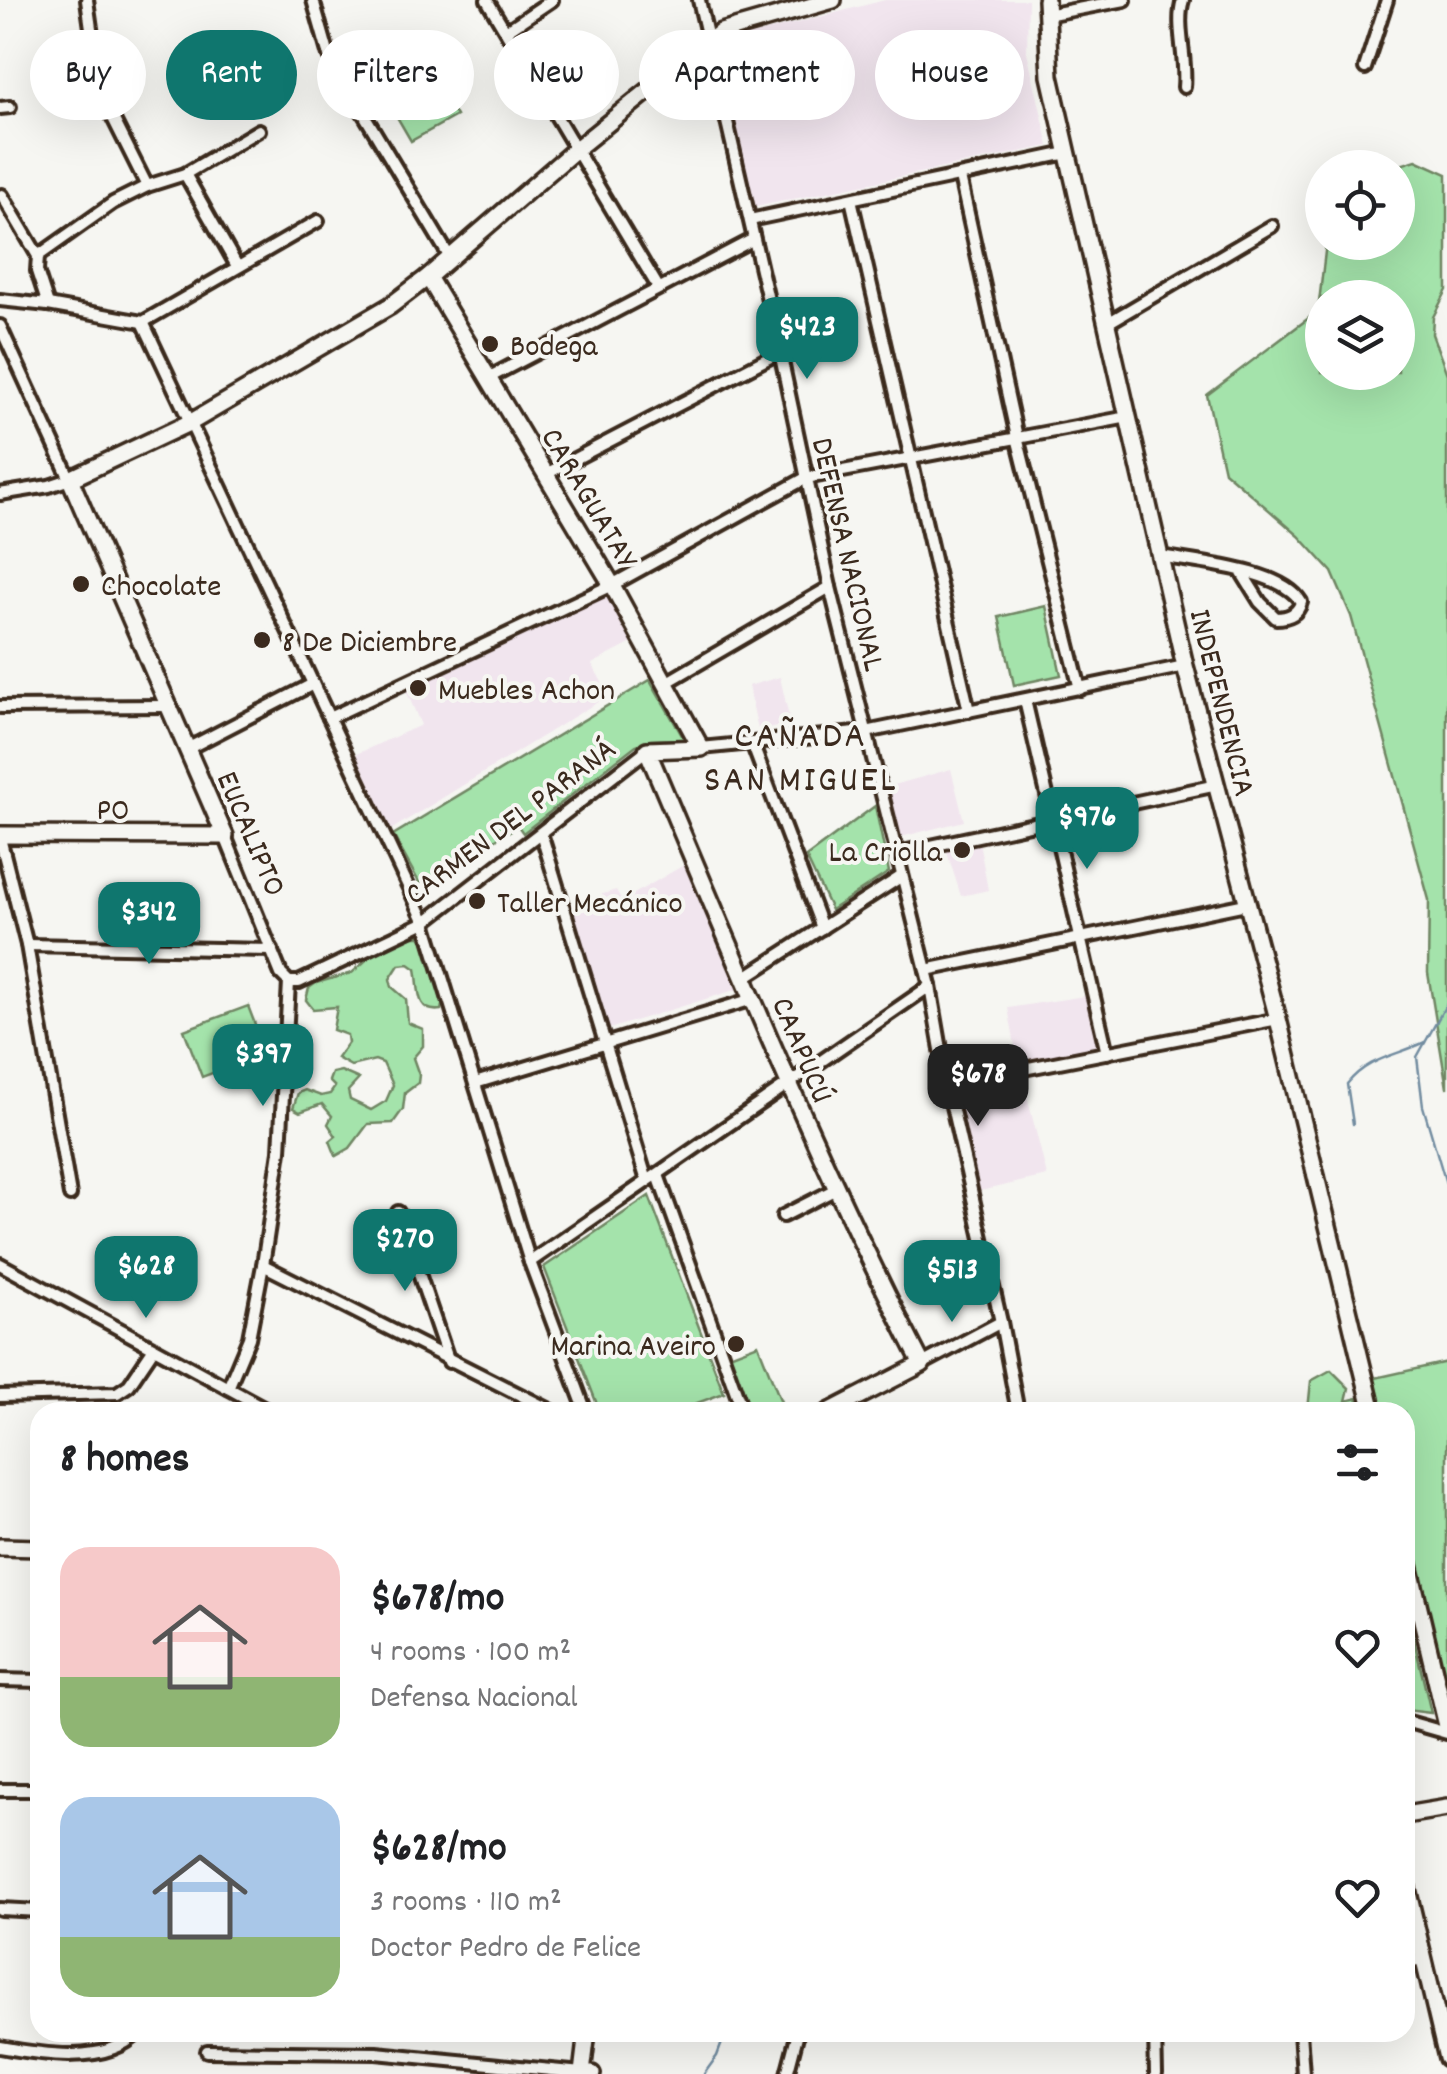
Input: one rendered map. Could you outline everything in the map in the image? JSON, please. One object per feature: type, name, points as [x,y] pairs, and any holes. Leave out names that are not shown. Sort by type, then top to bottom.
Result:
[{"type":"street","points":[[87,0],[100,92],[147,186]]},
{"type":"street","points":[[313,0],[329,56],[449,256]]},
{"type":"street","points":[[486,0],[505,30]]},
{"type":"street","points":[[507,30],[552,0]]},
{"type":"street","name":"DEFENSA NACIONAL","points":[[699,0],[706,30]]},
{"type":"street","points":[[727,30],[832,0]]},
{"type":"street","points":[[1046,8],[1125,0]]},
{"type":"street","points":[[1183,0],[1179,20],[1186,64],[1184,86]]},
{"type":"street","points":[[1365,68],[1387,0]]},
{"type":"street","name":"INDEPENDENCIA","points":[[1046,8],[1050,76],[1185,666],[1278,1019],[1371,1402]]},
{"type":"street","points":[[0,494],[70,479],[192,421],[390,306],[639,97]]},
{"type":"street","points":[[559,120],[658,288]]},
{"type":"street","name":"DEFENSA NACIONAL","points":[[727,120],[830,587],[930,986],[947,1084],[1002,1322],[1016,1402]]},
{"type":"street","points":[[38,256],[113,203],[147,186],[186,174],[259,130]]},
{"type":"street","points":[[750,220],[1067,153]]},
{"type":"street","points":[[186,174],[236,266]]},
{"type":"street","points":[[960,177],[1017,438],[1080,689]]},
{"type":"street","points":[[2,195],[38,256],[38,271],[48,304]]},
{"type":"street","points":[[852,199],[969,710]]},
{"type":"street","points":[[0,300],[48,304],[143,322],[318,221]]},
{"type":"street","points":[[1106,324],[1272,226]]},
{"type":"street","points":[[488,378],[752,240]]},
{"type":"street","name":"CARAGUATAY","points":[[428,277],[612,585],[701,748]]},
{"type":"street","points":[[143,322],[425,922],[530,1262],[582,1402]]},
{"type":"street","name":"EUCALIPTO","points":[[0,326],[225,836],[281,974],[289,982]]},
{"type":"street","points":[[546,474],[780,352]]},
{"type":"street","points":[[329,718],[612,585],[806,478],[1128,417]]},
{"type":"street","points":[[1160,556],[1261,573],[1296,593],[1300,607],[1293,615],[1276,618],[1260,602],[1242,572]]},
{"type":"street","points":[[664,684],[830,587]]},
{"type":"street","name":"CARMEN DEL PARANÁ","points":[[289,982],[298,982],[425,922],[647,750],[866,732],[1185,666]]},
{"type":"street","points":[[187,750],[313,684]]},
{"type":"street","points":[[1025,700],[1107,1054]]},
{"type":"street","points":[[0,707],[168,706]]},
{"type":"street","points":[[752,743],[822,928]]},
{"type":"street","name":"CAAPUCÚ","points":[[647,750],[788,1084],[922,1364]]},
{"type":"street","points":[[898,853],[1217,785]]},
{"type":"street","points":[[541,833],[647,1181]]},
{"type":"street","points":[[0,836],[28,944],[70,1195]]},
{"type":"street","name":"PO","points":[[0,836],[225,836]]},
{"type":"street","points":[[744,978],[902,876]]},
{"type":"street","points":[[926,970],[1246,904]]},
{"type":"street","points":[[28,944],[272,950]]},
{"type":"street","points":[[228,1388],[249,1338],[280,1151],[289,982]]},
{"type":"street","points":[[530,1262],[930,986]]},
{"type":"street","points":[[475,1084],[753,999]]},
{"type":"street","points":[[947,1084],[1278,1019]]},
{"type":"street","points":[[658,1175],[739,1402]]},
{"type":"street","points":[[782,1216],[836,1190]]},
{"type":"street","points":[[398,1212],[449,1362]]},
{"type":"street","points":[[0,1264],[254,1402]]},
{"type":"street","points":[[262,1265],[533,1402]]},
{"type":"street","points":[[854,1402],[1002,1322]]},
{"type":"street","points":[[0,1396],[116,1393],[130,1385],[154,1348]]},
{"type":"street","points":[[0,1548],[30,1548]]},
{"type":"street","points":[[1415,1591],[1447,1730],[1415,1723]]},
{"type":"street","points":[[0,1680],[30,1681]]},
{"type":"street","points":[[0,1790],[30,1790]]},
{"type":"street","points":[[1415,1813],[1447,1808]]},
{"type":"street","points":[[0,1909],[30,1910]]},
{"type":"street","points":[[1415,1922],[1447,2058]]},
{"type":"street","points":[[1415,1961],[1424,1960]]},
{"type":"street","points":[[0,2046],[47,2056],[80,2056],[120,2042]]},
{"type":"street","points":[[582,2073],[586,2042]]},
{"type":"street","points":[[787,2074],[795,2042]]},
{"type":"street","points":[[1155,2042],[1156,2074]]},
{"type":"street","points":[[1301,2042],[1303,2074]]},
{"type":"street","points":[[208,2051],[376,2053],[592,2074]]},
{"type":"shaded area","points":[[885,0],[1028,0],[1027,52],[1049,146],[750,208],[730,120],[855,120],[855,30],[769,30]]},
{"type":"shaded area","points":[[607,597],[634,642],[592,664],[609,695],[389,831],[354,755],[421,725],[405,688]]},
{"type":"shaded area","points":[[780,677],[791,726],[758,729],[748,686]]},
{"type":"shaded area","points":[[951,769],[964,821],[901,837],[887,787]]},
{"type":"shaded area","points":[[978,836],[988,890],[961,896],[944,843]]},
{"type":"shaded area","points":[[689,862],[738,979],[738,989],[609,1029],[571,904],[616,890],[621,899],[627,898]]},
{"type":"shaded area","points":[[1091,995],[1101,1049],[1019,1067],[1008,1008]]},
{"type":"shaded area","points":[[1021,1072],[1047,1176],[975,1192],[952,1088]]},
{"type":"green space","points":[[399,120],[449,120],[411,141]]},
{"type":"green space","points":[[1415,160],[1447,174],[1447,290],[1433,317],[1432,334],[1447,374],[1447,1088],[1428,973],[1429,900],[1351,616],[1332,572],[1299,536],[1224,471],[1207,395],[1305,321],[1305,390],[1415,390],[1415,280],[1322,280],[1324,260],[1415,260]]},
{"type":"green space","points":[[1046,606],[1061,675],[1014,685],[999,617]]},
{"type":"green space","points":[[650,680],[684,739],[651,740],[636,745],[523,833],[518,826],[420,884],[393,835]]},
{"type":"green space","points":[[875,806],[889,872],[831,910],[806,857]]},
{"type":"green space","points":[[413,936],[426,936],[445,993],[441,1010],[432,1010],[422,1003],[416,969],[409,964],[399,965],[390,979],[392,987],[406,999],[408,1023],[423,1029],[423,1046],[413,1058],[418,1083],[405,1093],[403,1109],[393,1123],[368,1124],[350,1148],[336,1156],[330,1141],[336,1136],[328,1124],[332,1116],[322,1104],[300,1112],[293,1108],[298,1093],[305,1090],[321,1096],[330,1094],[335,1087],[329,1081],[332,1073],[341,1071],[359,1079],[348,1091],[350,1100],[371,1110],[386,1101],[393,1085],[383,1063],[375,1060],[351,1066],[337,1058],[348,1043],[347,1035],[333,1030],[337,1007],[313,1009],[306,1000],[309,988],[352,973],[374,953]]},
{"type":"green space","points":[[248,1006],[266,1053],[202,1077],[184,1030]]},
{"type":"green space","points":[[649,1196],[724,1393],[700,1402],[596,1402],[544,1267]]},
{"type":"green space","points":[[758,1344],[781,1402],[741,1402],[724,1357]]},
{"type":"green space","points":[[1447,1362],[1447,1710],[1415,1573],[1415,1402],[1376,1402],[1371,1379]]},
{"type":"green space","points":[[1331,1370],[1349,1388],[1346,1401],[1358,1398],[1359,1402],[1309,1402],[1311,1381]]},
{"type":"green space","points":[[1415,1644],[1431,1713],[1415,1711]]},
{"type":"waterway","points":[[1447,1003],[1417,1057],[1423,1106],[1447,1187]]},
{"type":"waterway","points":[[1353,1124],[1347,1084],[1374,1063],[1425,1042]]},
{"type":"waterway","points":[[704,2074],[722,2042]]},
{"type":"place","name":"Bodega","points":[[490,344]]},
{"type":"place","name":"Chocolate","points":[[81,584]]},
{"type":"place","name":"8 De Diciembre","points":[[262,640]]},
{"type":"place","name":"Muebles Achon","points":[[418,688]]},
{"type":"place","name":"La Criolla","points":[[962,850]]},
{"type":"place","name":"Taller Mecánico","points":[[477,901]]},
{"type":"place","name":"Marina Aveiro","points":[[736,1344]]},
{"type":"district","name":"CAÑADA SAN MIGUEL","points":[[801,754]]}]
